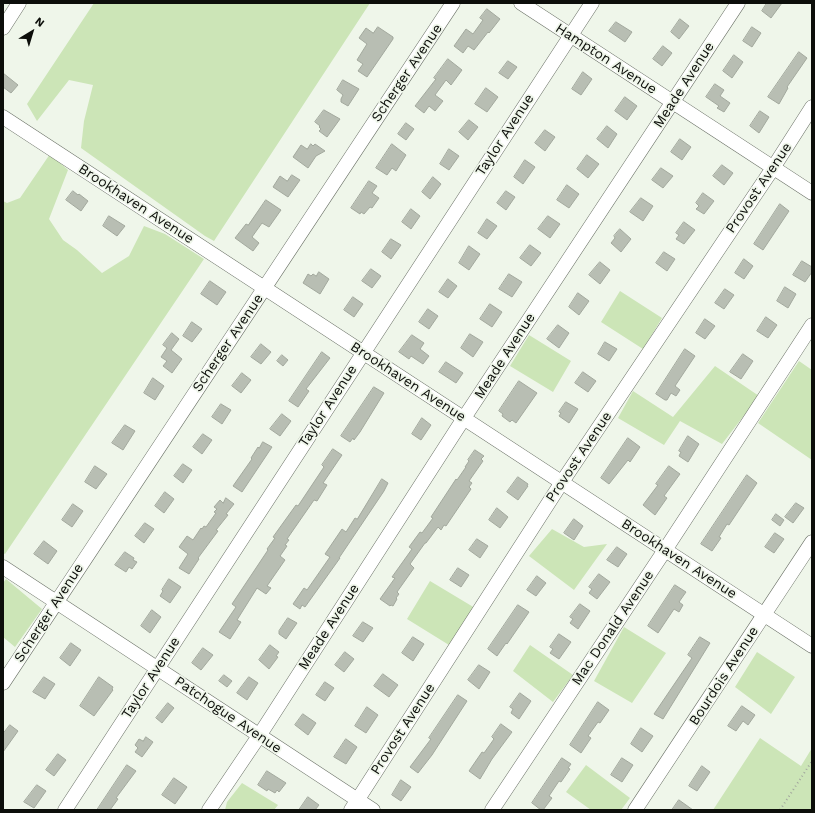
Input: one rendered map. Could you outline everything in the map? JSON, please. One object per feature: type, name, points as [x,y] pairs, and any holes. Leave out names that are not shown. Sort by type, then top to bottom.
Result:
[{"type":"street","points":[[3,28],[20,3]]},
{"type":"street","name":"Scherger Avenue","points":[[3,683],[453,3]]},
{"type":"street","name":"Hampton Avenue","points":[[521,3],[812,193]]},
{"type":"street","name":"Taylor Avenue","points":[[65,810],[592,3]]},
{"type":"street","name":"Meade Avenue","points":[[209,810],[259,736],[464,418],[738,3]]},
{"type":"street","name":"Provost Avenue","points":[[354,805],[562,482],[773,168],[812,107]]},
{"type":"street","name":"Brookhaven Avenue","points":[[3,117],[812,646]]},
{"type":"street","name":"Mac Donald Avenue","points":[[492,810],[665,550],[812,325]]},
{"type":"street","name":"Bourdois Avenue","points":[[635,810],[812,542]]},
{"type":"street","name":"Patchogue Avenue","points":[[3,567],[259,736],[354,805],[373,810]]},
{"type":"path","points":[[780,810],[812,761]]},
{"type":"green space","points":[[94,3],[370,3],[214,241],[81,148],[84,121],[93,85],[69,80],[37,121],[27,104]]},
{"type":"green space","points":[[50,154],[68,170],[49,219],[63,240],[77,250],[102,273],[129,256],[144,226],[165,234],[204,259],[5,554],[3,553],[3,201],[7,203],[20,198]]},
{"type":"green space","points":[[620,291],[662,318],[643,349],[601,322]]},
{"type":"green space","points":[[529,335],[571,361],[553,392],[510,366]]},
{"type":"green space","points":[[799,361],[812,370],[812,460],[758,423]]},
{"type":"green space","points":[[715,366],[759,396],[722,444],[680,421],[664,445],[618,418],[633,391],[673,417]]},
{"type":"green space","points":[[552,529],[584,547],[607,544],[574,590],[529,556]]},
{"type":"green space","points":[[6,579],[42,609],[15,647],[3,637],[3,583]]},
{"type":"green space","points":[[430,581],[475,608],[449,645],[407,619]]},
{"type":"green space","points":[[624,627],[666,653],[632,703],[594,681]]},
{"type":"green space","points":[[530,645],[573,675],[553,702],[513,671]]},
{"type":"green space","points":[[757,652],[795,677],[771,714],[735,687]]},
{"type":"green space","points":[[760,738],[801,766],[812,748],[812,810],[713,810]]},
{"type":"green space","points":[[586,765],[630,798],[621,810],[591,810],[566,792]]},
{"type":"green space","points":[[242,783],[278,805],[274,810],[225,810],[227,802]]},
{"type":"building","points":[[767,3],[782,3],[771,18],[762,11]]},
{"type":"building","points":[[487,9],[500,19],[474,50],[468,46],[463,53],[454,46],[466,29],[473,34],[483,20],[480,18]]},
{"type":"building","points":[[680,19],[689,26],[679,39],[671,32]]},
{"type":"building","points":[[616,22],[632,32],[625,42],[609,31]]},
{"type":"building","points":[[378,27],[393,37],[393,39],[367,77],[358,71],[363,64],[357,60],[367,44],[359,38],[366,28],[373,33]]},
{"type":"building","points":[[752,27],[761,33],[752,47],[743,41]]},
{"type":"building","points":[[663,46],[672,53],[662,66],[653,59]]},
{"type":"building","points":[[799,52],[807,58],[787,87],[788,88],[779,104],[768,97]]},
{"type":"building","points":[[734,55],[743,62],[732,78],[723,71]]},
{"type":"building","points":[[448,59],[462,70],[451,85],[446,80],[435,95],[443,101],[435,111],[429,106],[424,113],[415,106],[436,79],[434,78]]},
{"type":"building","points":[[508,61],[517,67],[508,79],[499,73]]},
{"type":"building","points":[[583,72],[592,79],[581,95],[572,89]]},
{"type":"building","points":[[3,73],[18,85],[11,93],[3,87]]},
{"type":"building","points":[[343,80],[359,89],[348,106],[341,102],[343,95],[337,90]]},
{"type":"building","points":[[715,84],[724,90],[720,96],[730,103],[724,112],[717,108],[719,106],[706,97]]},
{"type":"building","points":[[486,88],[498,97],[487,112],[475,104]]},
{"type":"building","points":[[625,97],[637,106],[627,120],[615,111]]},
{"type":"building","points":[[324,110],[340,119],[327,137],[319,131],[321,129],[319,127],[320,126],[315,122]]},
{"type":"building","points":[[760,111],[769,117],[759,133],[750,126]]},
{"type":"building","points":[[469,120],[478,127],[468,140],[459,132]]},
{"type":"building","points":[[406,123],[414,129],[406,140],[398,134]]},
{"type":"building","points":[[607,126],[617,134],[608,148],[597,139]]},
{"type":"building","points":[[545,130],[555,137],[545,151],[535,143]]},
{"type":"building","points":[[680,139],[691,147],[682,160],[671,152]]},
{"type":"building","points":[[311,144],[313,146],[315,144],[325,151],[316,156],[308,168],[293,157],[301,145],[307,149]]},
{"type":"building","points":[[392,144],[406,155],[396,171],[392,168],[387,175],[376,168]]},
{"type":"building","points":[[449,149],[459,156],[449,170],[440,164]]},
{"type":"building","points":[[587,155],[599,164],[588,178],[577,169]]},
{"type":"building","points":[[525,160],[535,167],[523,184],[514,177]]},
{"type":"building","points":[[722,165],[733,173],[724,185],[713,176]]},
{"type":"building","points":[[661,168],[673,176],[663,188],[652,180]]},
{"type":"building","points":[[292,175],[300,180],[288,197],[273,187],[280,176],[287,181]]},
{"type":"building","points":[[433,177],[441,184],[430,199],[422,192]]},
{"type":"building","points":[[369,181],[377,186],[372,193],[379,198],[372,208],[370,207],[364,214],[361,212],[360,214],[351,208]]},
{"type":"building","points":[[567,185],[579,194],[569,208],[557,200]]},
{"type":"building","points":[[73,191],[88,201],[81,211],[66,200]]},
{"type":"building","points":[[506,191],[515,197],[506,210],[497,203]]},
{"type":"building","points":[[703,193],[714,201],[704,214],[696,209],[699,206],[696,203]]},
{"type":"building","points":[[641,198],[653,206],[643,221],[630,212]]},
{"type":"building","points":[[266,200],[281,210],[269,227],[262,223],[252,237],[259,243],[253,251],[235,238],[246,224],[248,225]]},
{"type":"building","points":[[780,204],[789,211],[763,250],[754,244]]},
{"type":"building","points":[[411,209],[420,216],[411,229],[402,222]]},
{"type":"building","points":[[109,216],[125,226],[117,236],[103,226]]},
{"type":"building","points":[[548,216],[560,224],[550,238],[538,229]]},
{"type":"building","points":[[487,219],[497,226],[487,239],[478,233]]},
{"type":"building","points":[[684,222],[695,230],[684,244],[676,239],[679,235],[676,233]]},
{"type":"building","points":[[620,229],[631,239],[621,252],[611,243],[615,238],[614,236]]},
{"type":"building","points":[[391,239],[401,245],[391,259],[382,252]]},
{"type":"building","points":[[530,245],[541,253],[531,266],[520,258]]},
{"type":"building","points":[[469,246],[480,254],[469,270],[459,263]]},
{"type":"building","points":[[664,252],[675,259],[667,271],[656,263]]},
{"type":"building","points":[[744,259],[753,266],[744,279],[735,273]]},
{"type":"building","points":[[802,261],[812,267],[812,272],[805,282],[793,275]]},
{"type":"building","points":[[600,262],[610,270],[600,284],[589,275]]},
{"type":"building","points":[[371,269],[381,276],[372,288],[362,281]]},
{"type":"building","points":[[319,272],[329,279],[320,294],[303,283],[308,274],[311,276],[313,274],[316,276]]},
{"type":"building","points":[[509,274],[522,282],[512,297],[499,289]]},
{"type":"building","points":[[448,279],[457,286],[448,298],[439,292]]},
{"type":"building","points":[[210,281],[226,292],[217,305],[201,294]]},
{"type":"building","points":[[785,287],[796,294],[788,308],[777,301]]},
{"type":"building","points":[[725,289],[734,295],[724,309],[715,303]]},
{"type":"building","points":[[578,293],[589,301],[579,315],[569,307]]},
{"type":"building","points":[[353,297],[363,304],[354,317],[344,310]]},
{"type":"building","points":[[490,304],[502,312],[492,327],[480,319]]},
{"type":"building","points":[[428,309],[438,316],[429,329],[419,322]]},
{"type":"building","points":[[766,317],[777,325],[768,338],[757,331]]},
{"type":"building","points":[[705,319],[715,326],[705,339],[696,333]]},
{"type":"building","points":[[192,322],[202,329],[192,342],[183,336]]},
{"type":"building","points":[[558,325],[569,333],[559,348],[547,339]]},
{"type":"building","points":[[172,333],[179,339],[171,350],[182,359],[172,373],[163,366],[167,361],[161,357],[167,348],[163,345]]},
{"type":"building","points":[[470,334],[483,342],[473,357],[461,348]]},
{"type":"building","points":[[412,335],[424,343],[420,349],[429,356],[423,364],[411,356],[409,359],[399,352]]},
{"type":"building","points":[[605,342],[617,349],[609,361],[598,354]]},
{"type":"building","points":[[261,344],[271,352],[261,364],[251,357]]},
{"type":"building","points":[[685,349],[695,356],[675,386],[680,390],[676,396],[671,393],[667,400],[665,400],[656,394]]},
{"type":"building","points":[[322,352],[330,358],[306,389],[309,391],[298,407],[289,401]]},
{"type":"building","points":[[743,354],[753,361],[741,379],[730,372]]},
{"type":"building","points":[[282,355],[288,360],[283,366],[277,361]]},
{"type":"building","points":[[446,362],[463,373],[456,383],[439,372]]},
{"type":"building","points":[[583,372],[596,381],[588,392],[575,383]]},
{"type":"building","points":[[242,373],[251,380],[241,393],[232,386]]},
{"type":"building","points":[[153,378],[164,386],[155,400],[144,393]]},
{"type":"building","points":[[519,381],[537,393],[516,423],[512,420],[510,422],[502,416],[503,414],[499,411]]},
{"type":"building","points":[[374,387],[384,393],[360,432],[354,440],[353,438],[350,442],[341,436]]},
{"type":"building","points":[[566,402],[578,409],[569,423],[559,416],[561,413],[559,412]]},
{"type":"building","points":[[221,404],[231,410],[222,424],[212,417]]},
{"type":"building","points":[[282,414],[291,421],[280,436],[270,429]]},
{"type":"building","points":[[422,418],[431,425],[421,440],[412,434]]},
{"type":"building","points":[[125,425],[135,431],[123,450],[112,443]]},
{"type":"building","points":[[203,434],[212,440],[202,454],[193,447]]},
{"type":"building","points":[[688,436],[699,444],[688,462],[679,456],[681,452],[679,451]]},
{"type":"building","points":[[628,438],[640,447],[630,462],[628,460],[609,484],[601,478]]},
{"type":"building","points":[[263,442],[272,447],[242,492],[233,486],[252,459],[251,458],[258,447],[259,448]]},
{"type":"building","points":[[333,449],[342,455],[323,483],[327,485],[317,501],[314,500],[287,539],[289,540],[285,545],[287,546],[280,556],[285,560],[267,586],[271,588],[266,594],[257,588],[237,620],[241,622],[230,639],[219,632],[236,607],[232,604],[268,550],[267,549],[275,538],[273,537],[296,505],[298,506],[324,467],[322,465]]},
{"type":"building","points":[[475,450],[484,456],[481,459],[483,461],[469,481],[472,483],[469,487],[471,489],[446,526],[444,525],[441,530],[438,527],[410,564],[414,568],[397,592],[399,594],[393,606],[390,606],[380,599],[395,578],[392,577],[412,549],[409,547],[433,518],[431,517],[456,479],[457,480],[466,467],[469,461],[468,460]]},
{"type":"building","points":[[183,464],[192,470],[183,483],[174,476]]},
{"type":"building","points":[[95,466],[107,474],[96,489],[85,482]]},
{"type":"building","points":[[669,466],[680,474],[664,496],[667,498],[655,515],[643,505],[658,485],[656,484]]},
{"type":"building","points":[[747,475],[757,483],[729,525],[727,524],[719,537],[721,538],[712,551],[701,544]]},
{"type":"building","points":[[518,477],[528,484],[528,486],[518,500],[507,492]]},
{"type":"building","points":[[382,479],[388,483],[384,491],[340,558],[305,607],[302,605],[300,609],[293,604],[304,588],[307,590],[330,557],[325,554],[342,529],[346,532],[355,518],[357,519]]},
{"type":"building","points":[[165,492],[174,499],[164,513],[155,506]]},
{"type":"building","points":[[226,498],[234,504],[226,514],[228,515],[216,530],[218,531],[198,558],[199,559],[189,574],[179,568],[188,554],[179,547],[187,536],[193,540],[201,528],[202,529],[204,526],[206,527],[216,513],[214,512],[217,509],[214,507],[220,500],[223,503]]},
{"type":"building","points":[[796,503],[804,508],[793,523],[785,517]]},
{"type":"building","points":[[73,504],[83,511],[72,527],[62,520]]},
{"type":"building","points":[[497,508],[508,517],[500,528],[489,520]]},
{"type":"building","points":[[776,514],[784,520],[780,526],[772,520]]},
{"type":"building","points":[[574,519],[583,526],[574,540],[564,533]]},
{"type":"building","points":[[145,523],[154,529],[144,543],[135,536]]},
{"type":"building","points":[[775,533],[784,539],[774,553],[765,547]]},
{"type":"building","points":[[477,539],[488,546],[480,558],[469,550]]},
{"type":"building","points":[[44,541],[57,551],[48,564],[34,554]]},
{"type":"building","points":[[617,547],[627,554],[618,567],[607,560]]},
{"type":"building","points":[[125,552],[137,562],[132,569],[129,567],[126,572],[115,565]]},
{"type":"building","points":[[458,568],[469,575],[461,587],[450,580]]},
{"type":"building","points":[[599,574],[610,582],[597,599],[589,593],[592,589],[589,587]]},
{"type":"building","points":[[537,576],[546,583],[536,596],[527,590]]},
{"type":"building","points":[[169,579],[181,587],[170,603],[160,596]]},
{"type":"building","points":[[675,585],[686,592],[679,602],[683,605],[679,612],[674,609],[658,633],[648,626]]},
{"type":"building","points":[[580,604],[590,611],[578,629],[570,623],[573,619],[570,617]]},
{"type":"building","points":[[518,605],[529,612],[497,656],[488,649]]},
{"type":"building","points":[[152,610],[161,617],[150,633],[141,626]]},
{"type":"building","points":[[288,618],[297,623],[286,639],[279,634],[279,631]]},
{"type":"building","points":[[363,622],[373,628],[363,642],[353,636]]},
{"type":"building","points":[[559,634],[571,642],[559,659],[550,653],[553,649],[550,647]]},
{"type":"building","points":[[413,637],[424,644],[413,661],[402,653]]},
{"type":"building","points":[[700,637],[710,643],[663,719],[654,714],[692,658],[688,655]]},
{"type":"building","points":[[71,643],[81,650],[70,666],[60,658]]},
{"type":"building","points":[[270,645],[279,652],[276,656],[278,657],[269,669],[259,660]]},
{"type":"building","points":[[203,648],[213,655],[201,670],[192,663]]},
{"type":"building","points":[[345,652],[354,659],[344,672],[335,665]]},
{"type":"building","points":[[479,665],[490,672],[479,689],[468,680]]},
{"type":"building","points":[[383,674],[398,685],[389,697],[374,686]]},
{"type":"building","points":[[224,675],[232,681],[227,687],[219,681]]},
{"type":"building","points":[[44,677],[55,684],[45,699],[33,692]]},
{"type":"building","points":[[99,677],[113,687],[113,690],[94,716],[80,706]]},
{"type":"building","points":[[249,677],[258,683],[247,700],[237,693]]},
{"type":"building","points":[[325,682],[334,688],[325,701],[316,695]]},
{"type":"building","points":[[520,693],[531,701],[519,719],[511,713],[513,709],[510,707]]},
{"type":"building","points":[[458,695],[467,701],[432,755],[418,773],[410,767],[431,739],[429,738]]},
{"type":"building","points":[[598,702],[609,710],[588,736],[591,738],[581,753],[570,745]]},
{"type":"building","points":[[168,703],[174,708],[162,723],[156,718]]},
{"type":"building","points":[[742,706],[755,715],[748,725],[743,721],[736,731],[728,726]]},
{"type":"building","points":[[367,707],[378,715],[366,733],[355,726]]},
{"type":"building","points":[[303,714],[316,723],[308,735],[295,725]]},
{"type":"building","points":[[501,724],[512,732],[492,759],[480,779],[469,771],[482,752],[484,753],[494,739],[492,737]]},
{"type":"building","points":[[10,725],[18,731],[3,752],[3,734]]},
{"type":"building","points":[[641,728],[653,736],[642,752],[631,744]]},
{"type":"building","points":[[146,737],[153,742],[142,757],[135,752],[138,748],[135,745],[139,739],[143,741]]},
{"type":"building","points":[[346,739],[357,747],[346,764],[334,757]]},
{"type":"building","points":[[58,754],[66,760],[54,776],[46,770]]},
{"type":"building","points":[[562,758],[571,764],[568,768],[570,769],[561,782],[559,781],[549,796],[552,798],[543,810],[541,810],[532,803]]},
{"type":"building","points":[[622,758],[633,765],[622,782],[611,775]]},
{"type":"building","points":[[127,765],[136,771],[116,798],[118,799],[110,810],[97,810]]},
{"type":"building","points":[[702,766],[710,772],[697,791],[689,786]]},
{"type":"building","points":[[267,771],[286,783],[279,792],[277,790],[275,793],[268,789],[267,791],[258,785]]},
{"type":"building","points":[[174,778],[187,787],[175,804],[162,795]]},
{"type":"building","points":[[401,780],[411,787],[401,801],[392,795]]},
{"type":"building","points":[[37,785],[46,791],[34,808],[24,802]]},
{"type":"building","points":[[308,797],[319,805],[315,810],[299,810]]},
{"type":"building","points":[[679,800],[693,810],[672,810]]}]
